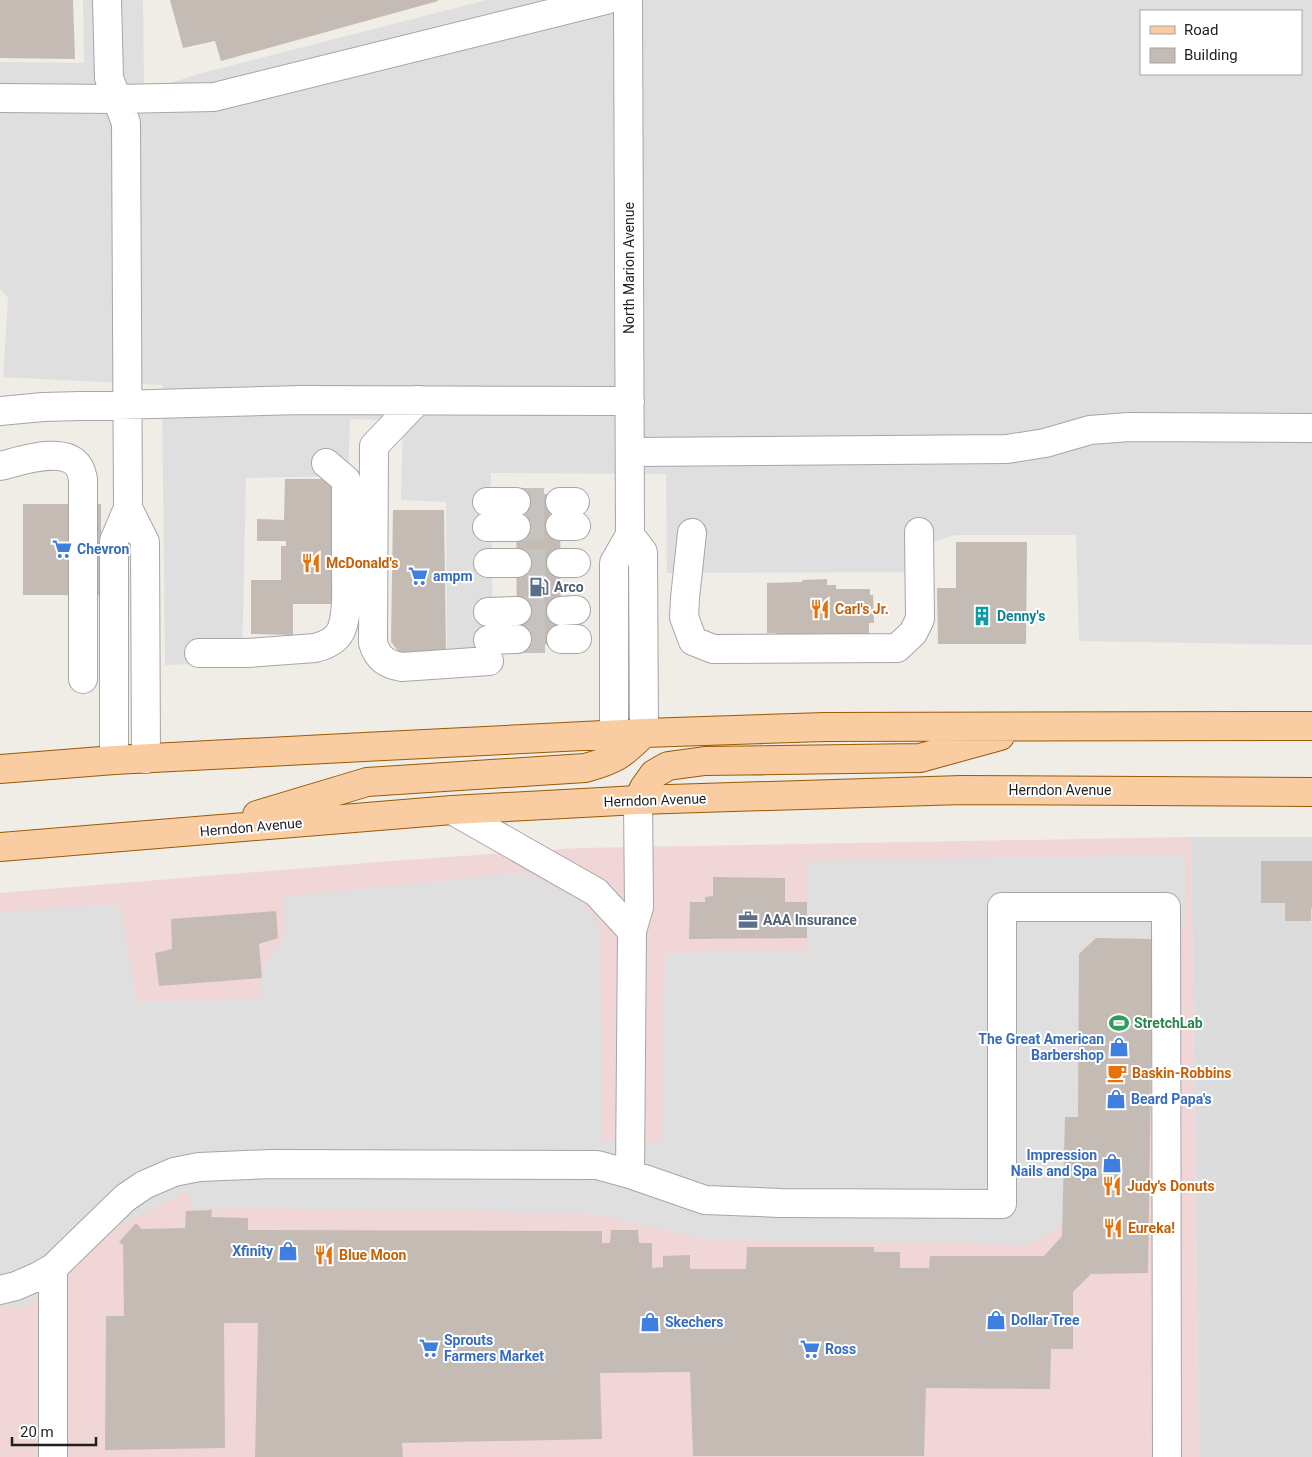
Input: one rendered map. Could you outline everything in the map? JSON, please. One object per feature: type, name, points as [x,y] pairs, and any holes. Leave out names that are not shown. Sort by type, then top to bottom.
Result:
[{"type":"main road","points":[[638,800],[654,774],[668,766],[705,761],[920,758],[1038,726]]},
{"type":"main road","points":[[0,769],[114,760],[614,734],[825,727],[1312,726]]},
{"type":"main road","points":[[200,831],[367,782],[586,768],[618,757],[644,733]]},
{"type":"main road","name":"Herndon Avenue","points":[[0,847],[452,810],[638,800],[962,790],[1306,790]]},
{"type":"lane","points":[[107,0],[109,78],[126,122],[128,508],[114,542],[114,760]]},
{"type":"lane","points":[[0,98],[117,99],[214,97],[606,0]]},
{"type":"lane","name":"North Marion Avenue","points":[[614,734],[614,563],[630,535],[628,0]]},
{"type":"lane","points":[[0,411],[43,407],[291,400],[630,401]]},
{"type":"lane","points":[[418,400],[374,446],[373,643],[376,654],[391,665],[402,667],[489,650],[517,639]]},
{"type":"lane","points":[[630,452],[1007,449],[1045,443],[1090,430],[1130,427],[1312,428]]},
{"type":"lane","points":[[0,466],[56,455],[72,460],[79,468],[83,478],[83,679]]},
{"type":"lane","points":[[199,653],[248,653],[315,648],[324,646],[337,636],[342,628],[346,600],[346,480],[326,463]]},
{"type":"lane","points":[[128,508],[144,542],[146,759]]},
{"type":"lane","points":[[487,515],[516,514]]},
{"type":"lane","points":[[692,533],[684,617],[693,641],[713,649],[896,648],[913,633],[920,619],[919,532]]},
{"type":"lane","points":[[630,535],[643,552],[644,733]]},
{"type":"lane","points":[[488,563],[517,563]]},
{"type":"lane","points":[[488,612],[517,611]]},
{"type":"lane","points":[[630,1174],[632,931],[639,907],[638,800]]},
{"type":"lane","points":[[452,810],[596,892],[632,931]]},
{"type":"lane","points":[[0,1290],[16,1286],[53,1268],[125,1198],[144,1185],[174,1172],[199,1167],[271,1164],[597,1165],[630,1174],[704,1200],[780,1204],[1002,1204],[1002,907],[1166,907],[1167,1457]]},
{"type":"lane","points":[[53,1268],[54,1457]]},
{"type":"shaded area","points":[[83,0],[143,0],[144,92],[198,74],[487,0],[1312,0],[1312,645],[1079,641],[1076,535],[955,535],[915,548],[914,572],[667,573],[666,474],[491,473],[493,653],[447,653],[446,502],[401,500],[403,421],[350,419],[348,476],[246,478],[242,662],[165,665],[162,385],[3,377],[8,298],[0,289],[0,62],[84,63]]},
{"type":"shaded area","points":[[1191,837],[1312,837],[1312,1457],[1199,1457]]},
{"type":"shaded area","points":[[1191,837],[1199,1457],[0,1457],[0,893],[378,862],[578,848]]},
{"type":"shaded area","points":[[1185,855],[1185,926],[1153,939],[1096,938],[1079,954],[1078,1117],[1065,1117],[1063,1224],[1029,1245],[709,1240],[591,1214],[251,1208],[194,1209],[187,1192],[124,1223],[25,1307],[0,1307],[0,912],[119,904],[137,1001],[261,1000],[263,966],[285,934],[283,897],[527,872],[582,902],[600,927],[602,1139],[662,1143],[665,953],[808,951],[808,861]]},
{"type":"building","points":[[0,0],[73,0],[75,59],[0,58]]},
{"type":"building","points":[[170,0],[438,1],[221,61],[215,41],[183,48]]},
{"type":"building","name":"McDonald's","points":[[285,479],[342,479],[341,604],[293,604],[293,635],[251,634],[251,580],[281,580],[281,546],[286,546],[286,541],[257,541],[257,519],[284,520]]},
{"type":"building","name":"Arco","points":[[516,494],[560,494],[561,644],[517,645]]},
{"type":"building","name":"Chevron","points":[[23,504],[101,504],[101,595],[23,595]]},
{"type":"building","name":"ampm","points":[[393,510],[444,510],[446,652],[399,652],[391,642]]},
{"type":"building","name":"Denny's","points":[[956,542],[1027,542],[1026,644],[938,644],[937,588],[956,588]]},
{"type":"building","name":"Carl's Jr.","points":[[827,579],[827,585],[836,585],[836,589],[870,589],[870,595],[873,595],[874,623],[869,623],[869,641],[777,637],[775,633],[767,633],[767,583]]},
{"type":"building","points":[[1261,861],[1312,861],[1311,921],[1285,921],[1285,903],[1261,903]]},
{"type":"building","name":"AAA Insurance","points":[[713,877],[785,878],[785,902],[807,902],[807,938],[689,939],[690,902],[705,902],[705,897],[713,896]]},
{"type":"building","points":[[276,911],[278,938],[259,944],[262,978],[159,986],[155,953],[172,949],[171,919]]},
{"type":"building","points":[[1096,938],[1153,939],[1148,1273],[1091,1274],[1073,1292],[1073,1349],[1051,1349],[1050,1389],[926,1388],[924,1456],[693,1456],[690,1372],[600,1373],[602,1439],[402,1443],[403,1457],[255,1457],[258,1323],[224,1323],[225,1448],[105,1450],[106,1316],[124,1316],[123,1245],[119,1242],[136,1223],[142,1229],[185,1228],[186,1211],[212,1210],[211,1217],[248,1218],[248,1230],[602,1231],[602,1243],[610,1243],[611,1230],[638,1230],[639,1243],[652,1243],[652,1268],[663,1267],[663,1256],[690,1255],[690,1269],[746,1269],[747,1247],[874,1247],[874,1252],[900,1252],[900,1268],[929,1268],[930,1256],[1044,1256],[1062,1236],[1065,1117],[1078,1117],[1079,954]]},
{"type":"tunnel","points":[[516,502],[560,502]]},
{"type":"tunnel","points":[[516,527],[560,526]]},
{"type":"tunnel","points":[[517,563],[561,563]]},
{"type":"tunnel","points":[[517,611],[561,611]]},
{"type":"tunnel","points":[[517,639],[561,639]]},
{"type":"place","name":"Chevron","points":[[62,549]]},
{"type":"place","name":"McDonald's","points":[[311,563]]},
{"type":"place","name":"ampm","points":[[418,576]]},
{"type":"place","name":"Arco","points":[[539,587]]},
{"type":"place","name":"Carl's Jr.","points":[[820,609]]},
{"type":"place","name":"Denny's","points":[[982,616]]},
{"type":"place","name":"AAA Insurance","points":[[748,920]]},
{"type":"place","name":"StretchLab","points":[[1119,1023]]},
{"type":"place","name":"The Great American Barbershop","points":[[1119,1047]]},
{"type":"place","name":"Baskin-Robbins","points":[[1117,1073]]},
{"type":"place","name":"Beard Papa's","points":[[1116,1099]]},
{"type":"place","name":"Impression Nails and Spa","points":[[1112,1163]]},
{"type":"place","name":"Judy's Donuts","points":[[1112,1186]]},
{"type":"place","name":"Eureka!","points":[[1113,1228]]},
{"type":"place","name":"Xfinity","points":[[288,1251]]},
{"type":"place","name":"Blue Moon","points":[[324,1255]]},
{"type":"place","name":"Dollar Tree","points":[[996,1320]]},
{"type":"place","name":"Skechers","points":[[650,1322]]},
{"type":"place","name":"Sprouts Farmers Market","points":[[429,1348]]},
{"type":"place","name":"Ross","points":[[810,1349]]}]
